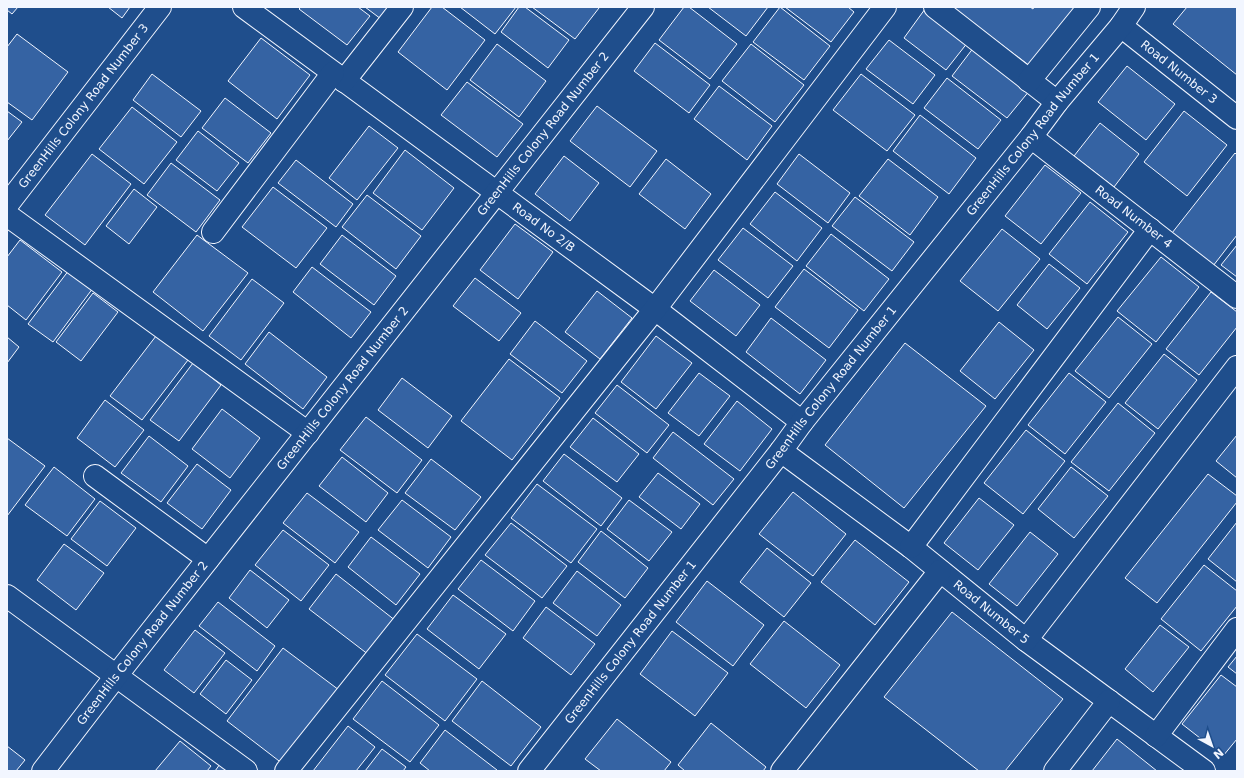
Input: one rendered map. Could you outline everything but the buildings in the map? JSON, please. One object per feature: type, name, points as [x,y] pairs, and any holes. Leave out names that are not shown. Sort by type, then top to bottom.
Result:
[{"type":"street","name":"GreenHills Colony Road Number 3","points":[[7,205],[160,7]]},
{"type":"street","name":"Road No 2/B","points":[[244,7],[655,309],[802,422]]},
{"type":"street","points":[[213,232],[339,77],[402,7]]},
{"type":"street","name":"GreenHills Colony Road Number 2","points":[[43,771],[116,676],[643,7]]},
{"type":"street","points":[[286,771],[655,309],[885,7]]},
{"type":"street","points":[[935,7],[1056,102]]},
{"type":"street","points":[[1030,81],[1089,7]]},
{"type":"street","name":"GreenHills Colony Road Number 1","points":[[529,771],[781,451],[802,422],[1030,137],[1056,102],[1121,26],[1134,7]]},
{"type":"street","name":"Road Number 3","points":[[1121,26],[1237,118]]},
{"type":"street","name":"Road Number 4","points":[[1030,137],[1237,297]]},
{"type":"street","points":[[7,215],[308,433]]},
{"type":"street","points":[[911,547],[1150,229]]},
{"type":"street","points":[[1026,640],[1237,367]]},
{"type":"street","name":"Road Number 5","points":[[781,451],[911,547],[1026,640],[1204,771]]},
{"type":"street","points":[[95,476],[208,559]]},
{"type":"street","points":[[782,771],[940,570]]},
{"type":"street","points":[[7,596],[246,771]]},
{"type":"street","points":[[1156,736],[1237,629]]},
{"type":"street","points":[[1055,771],[1109,701]]}]
